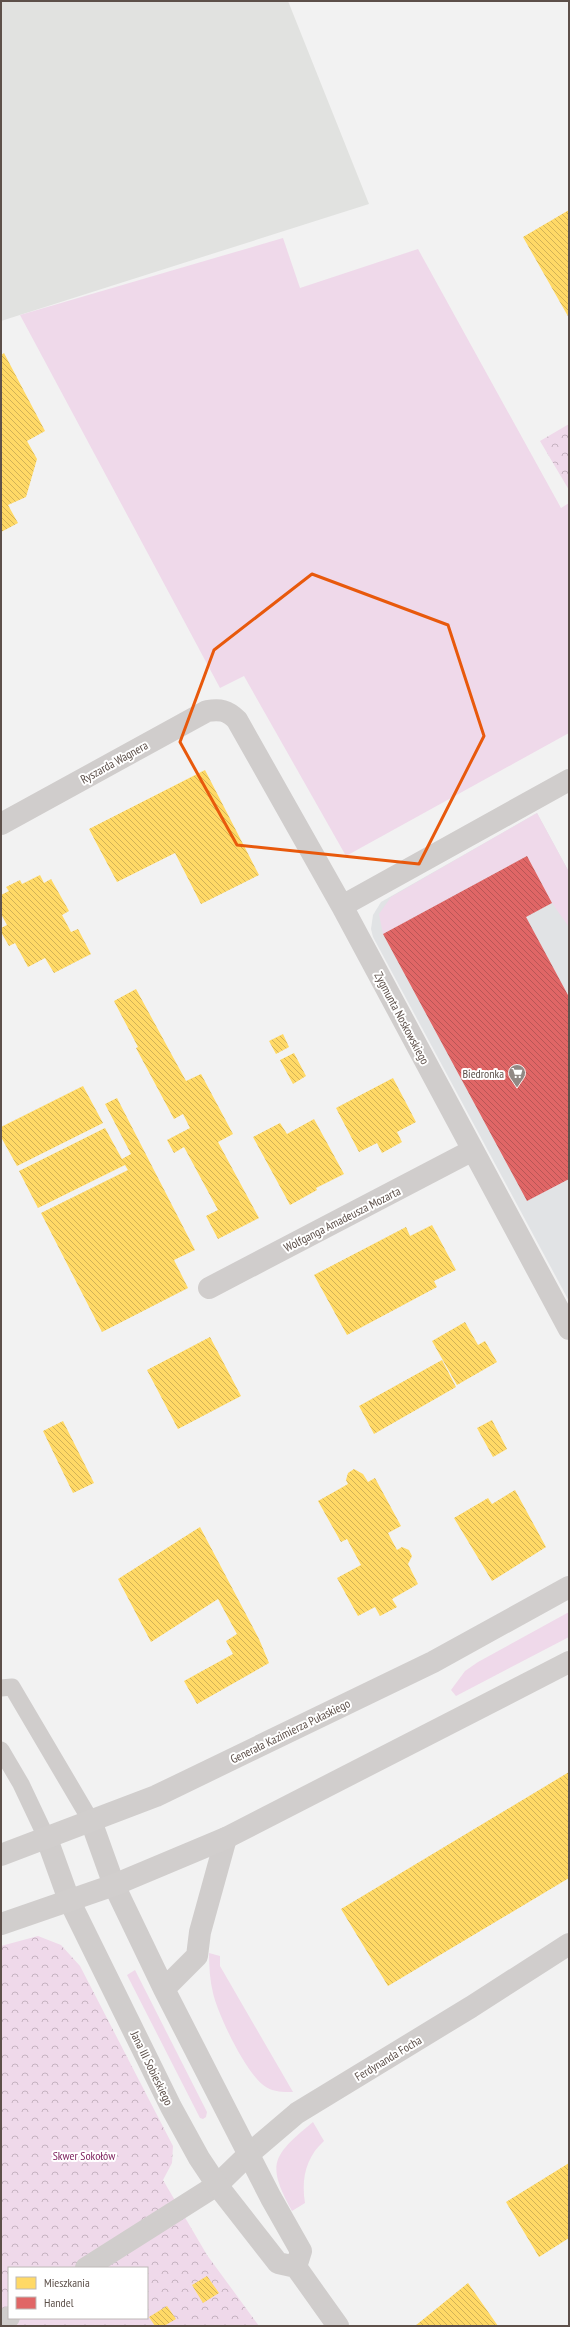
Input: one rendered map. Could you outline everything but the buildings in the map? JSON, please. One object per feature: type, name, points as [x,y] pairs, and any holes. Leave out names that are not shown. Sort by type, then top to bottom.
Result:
[{"type":"main road","name":"Generała Kazimierza Pułaskiego","points":[[1,1856],[156,1796],[433,1662],[569,1587]]},
{"type":"main road","points":[[1,1924],[114,1885],[226,1838],[569,1662]]},
{"type":"street","name":"Ryszarda Wagnera","points":[[1,824],[207,711],[219,709],[229,712]]},
{"type":"street","name":"Zygmunta Noskowskiego","points":[[229,712],[237,720],[342,906],[569,1329]]},
{"type":"street","points":[[342,906],[569,780]]},
{"type":"street","name":"Wolfganga Amadeusza Mozarta","points":[[210,1288],[474,1150]]},
{"type":"street","points":[[91,1821],[114,1885],[164,1989],[301,2251],[296,2267],[338,2326]]},
{"type":"street","points":[[164,1989],[197,1956],[200,1932],[226,1838]]},
{"type":"street","name":"Jana III Sobieskiego","points":[[47,1839],[69,1900],[171,2107],[199,2158],[217,2185],[278,2263],[296,2267]]},
{"type":"street","name":"Ferdynanda Focha","points":[[88,2267],[217,2185],[249,2154],[297,2114],[569,1944]]},
{"type":"lane","points":[[1,1688],[12,1687],[91,1821]]},
{"type":"lane","points":[[1,1750],[21,1784],[47,1839]]},
{"type":"highlighted area","points":[[312,574],[448,625],[484,736],[419,864],[237,845],[180,742],[214,650]]},
{"type":"shaded area","points":[[1,1],[288,1],[369,204],[1,321]]},
{"type":"shaded area","name":"Biedronka","points":[[537,813],[569,872],[569,1301],[373,937],[371,929],[373,915],[381,902]]},
{"type":"green space","points":[[283,238],[300,288],[418,249],[561,508],[569,503],[569,733],[346,856],[244,676],[220,688],[20,315]]},
{"type":"green space","points":[[569,424],[569,490],[540,441]]},
{"type":"green space","points":[[537,813],[569,872],[569,927],[552,903],[527,856],[383,934],[379,914],[391,897]]},
{"type":"green space","points":[[569,1612],[569,1637],[456,1696],[451,1690],[465,1671],[478,1662]]},
{"type":"green space","name":"Skwer Sokołów","points":[[38,1936],[61,1945],[80,1966],[173,2146],[172,2163],[163,2180],[207,2255],[259,2326],[1,2326],[1,1946]]},
{"type":"green space","points":[[209,1953],[220,1956],[220,1966],[293,2092],[275,2091],[266,2087],[258,2081],[242,2058],[227,2030],[216,2003],[210,1979]]},
{"type":"green space","points":[[135,1970],[207,2112],[206,2117],[203,2119],[200,2118],[127,1975]]},
{"type":"green space","points":[[313,2122],[324,2141],[313,2154],[306,2169],[304,2185],[305,2203],[292,2211],[279,2182],[276,2171],[277,2162],[281,2153],[289,2144]]},
{"type":"place","name":"Biedronka","points":[[517,1088]]}]
